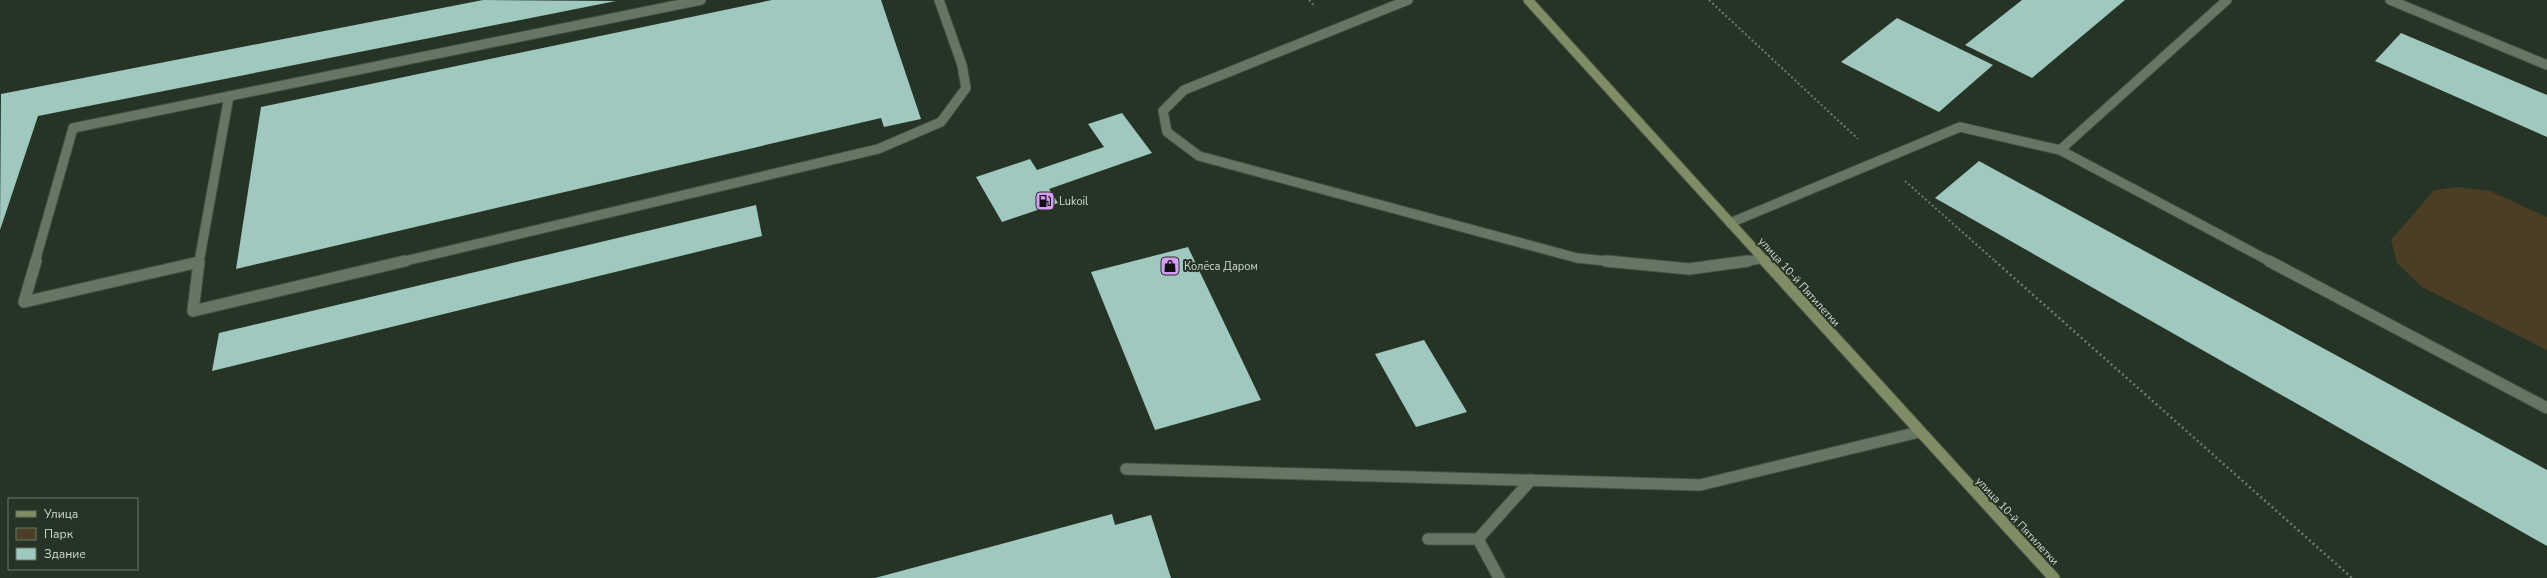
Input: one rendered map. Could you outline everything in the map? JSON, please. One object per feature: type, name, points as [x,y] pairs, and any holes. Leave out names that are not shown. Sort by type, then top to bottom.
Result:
[{"type":"main road","name":"улица 10-й Пятилетки","points":[[1528,0],[1761,259],[2054,578]]},
{"type":"lane","points":[[199,262],[24,302],[73,128],[701,0]]},
{"type":"lane","points":[[229,96],[199,262],[193,311],[878,149],[941,122],[966,88],[962,65],[939,0]]},
{"type":"lane","points":[[1408,0],[1184,90],[1163,111],[1167,132],[1199,156],[1577,258],[1689,269],[1761,259]]},
{"type":"lane","points":[[2060,150],[2227,0]]},
{"type":"lane","points":[[2390,0],[2547,66]]},
{"type":"lane","points":[[1730,223],[1960,127],[2060,150],[2547,408]]},
{"type":"lane","points":[[1126,469],[1700,485],[1919,432]]},
{"type":"lane","points":[[1428,539],[1478,539],[1531,480]]},
{"type":"lane","points":[[1478,539],[1499,578]]},
{"type":"path","points":[[1710,0],[1881,160],[2352,578]]},
{"type":"green space","points":[[2457,187],[2490,191],[2547,217],[2547,350],[2422,287],[2397,263],[2391,240],[2434,190]]},
{"type":"building","points":[[483,0],[616,1],[38,116],[0,230],[1,94]]},
{"type":"building","points":[[772,0],[881,0],[921,119],[884,127],[881,118],[236,269],[261,107]]},
{"type":"building","points":[[2022,0],[2125,0],[2032,78],[1965,45]]},
{"type":"building","points":[[1897,18],[1993,65],[1939,112],[1841,62]]},
{"type":"building","points":[[2401,33],[2547,95],[2547,137],[2375,61]]},
{"type":"building","points":[[1122,113],[1152,153],[1049,189],[1058,203],[1002,222],[976,177],[1030,159],[1037,170],[1104,147],[1088,124]]},
{"type":"building","points":[[1979,161],[2547,470],[2547,546],[1935,198]]},
{"type":"building","points":[[756,205],[762,236],[212,371],[219,333]]},
{"type":"building","points":[[1188,247],[1261,400],[1155,430],[1091,272]]},
{"type":"building","points":[[1424,340],[1467,412],[1416,427],[1375,354]]},
{"type":"building","points":[[1112,514],[1115,525],[1151,515],[1171,578],[875,578]]},
{"type":"place","name":"Lukoil","points":[[1045,201]]},
{"type":"place","name":"Колёса Даром","points":[[1170,266]]}]
